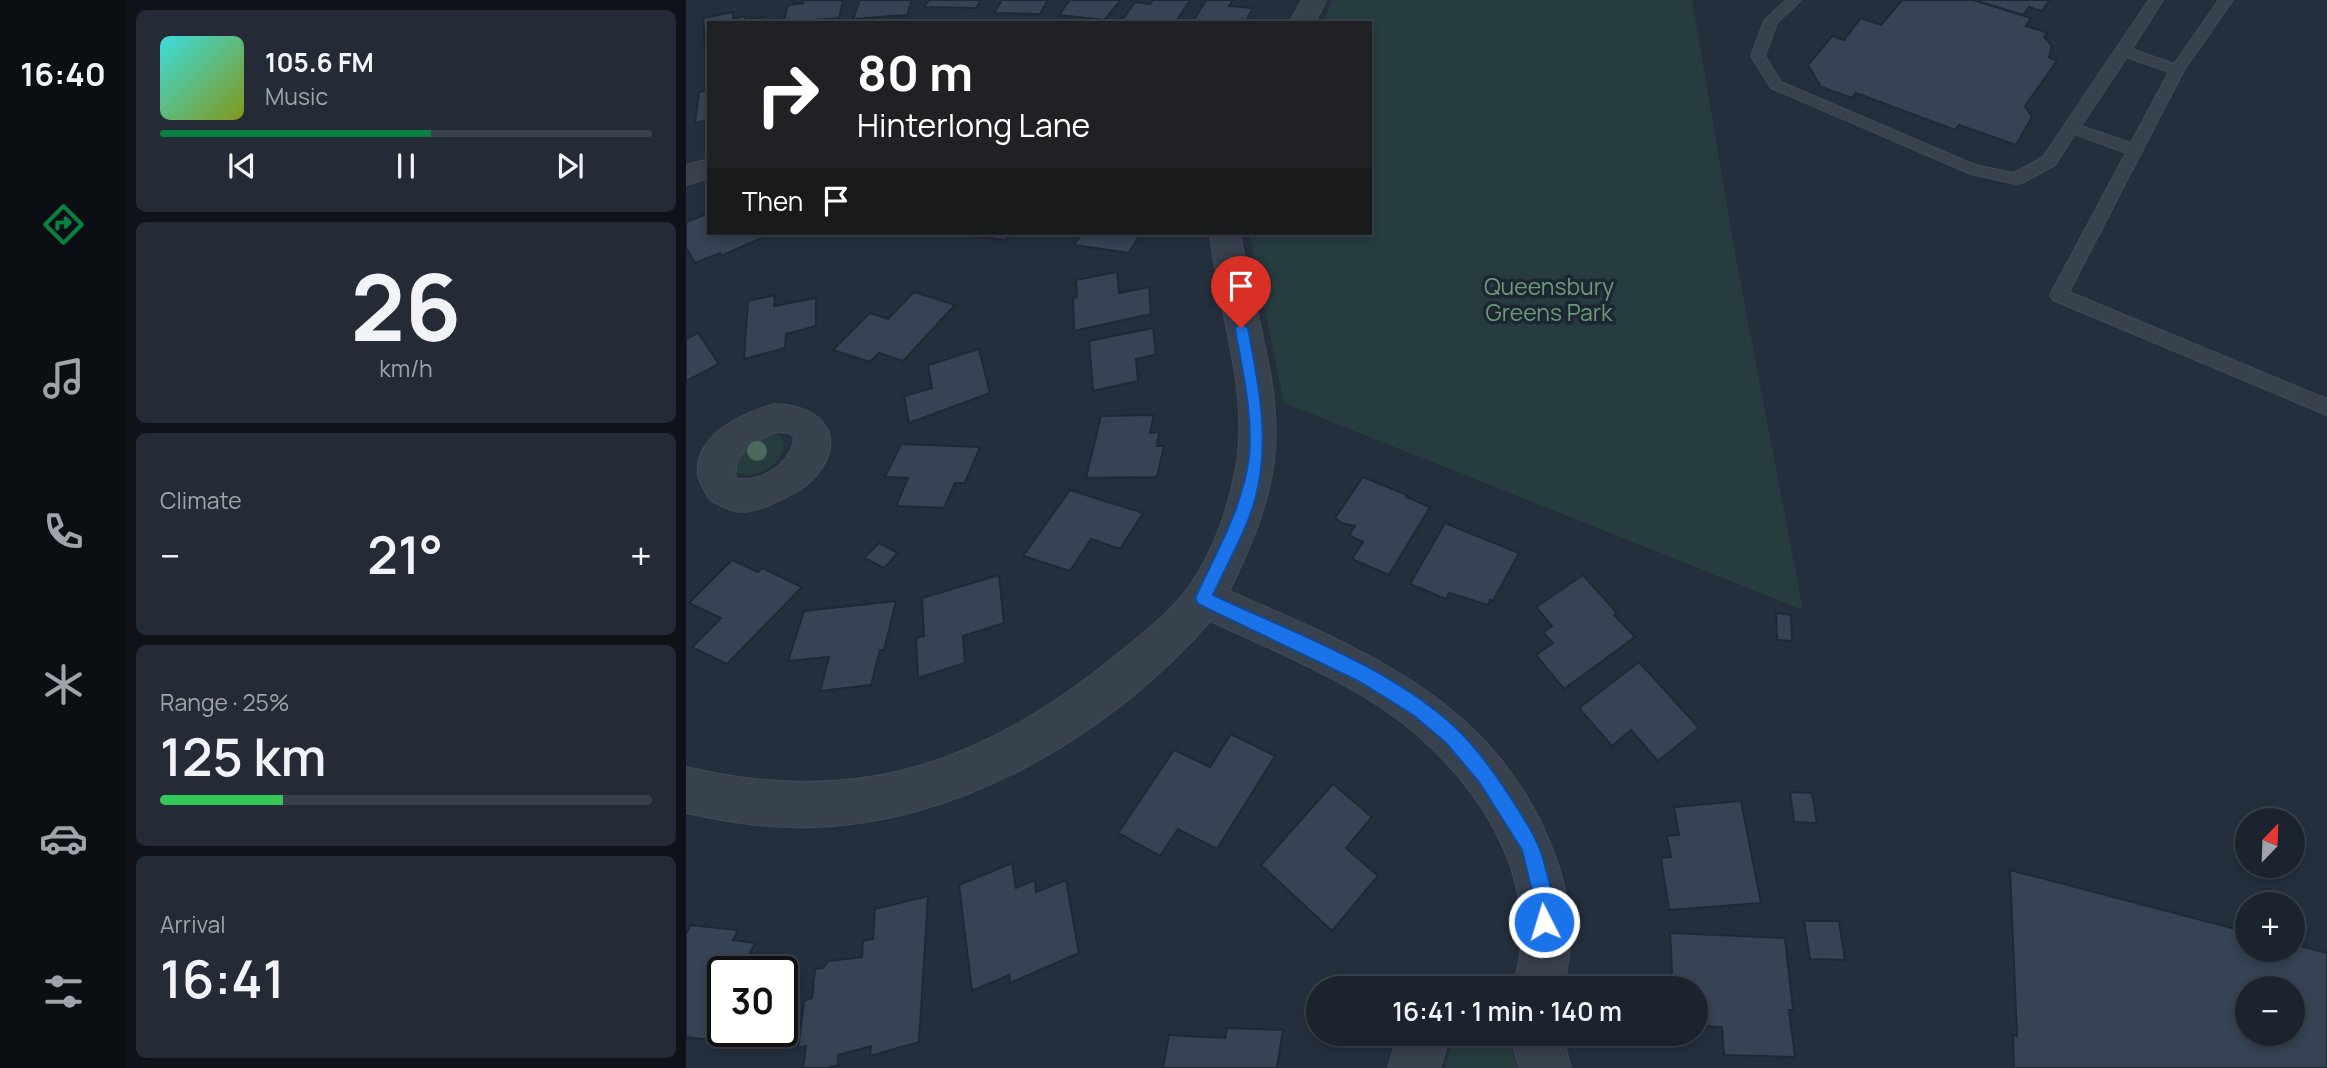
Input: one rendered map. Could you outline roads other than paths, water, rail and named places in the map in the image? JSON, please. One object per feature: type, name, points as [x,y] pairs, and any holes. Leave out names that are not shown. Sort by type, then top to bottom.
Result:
[{"type":"street","points":[[1303,21],[1314,0]]},
{"type":"street","points":[[686,175],[707,169]]},
{"type":"street","points":[[686,790],[726,800],[769,806],[801,806],[861,800],[928,784],[994,759],[1067,719],[1116,684],[1172,633],[1204,598],[1247,502],[1256,457],[1256,408],[1225,235]]},
{"type":"street","points":[[1204,598],[1366,676],[1419,709],[1460,746],[1485,776],[1531,846],[1543,908],[1545,948],[1540,976]]},
{"type":"street","points":[[1415,1068],[1419,1046]]},
{"type":"street","points":[[1539,1046],[1545,1068]]},
{"type":"lane","points":[[1794,0],[1771,22],[1758,56],[1776,85],[1971,169],[2016,179],[2049,161],[2124,51],[2153,2]]},
{"type":"lane","points":[[2226,0],[2177,71],[2059,295],[2327,407]]},
{"type":"lane","points":[[2124,51],[2177,71]]},
{"type":"lane","points":[[2072,128],[2134,150]]},
{"type":"park label","name":"Queensbury Greens Park","points":[[1549,300]]}]
